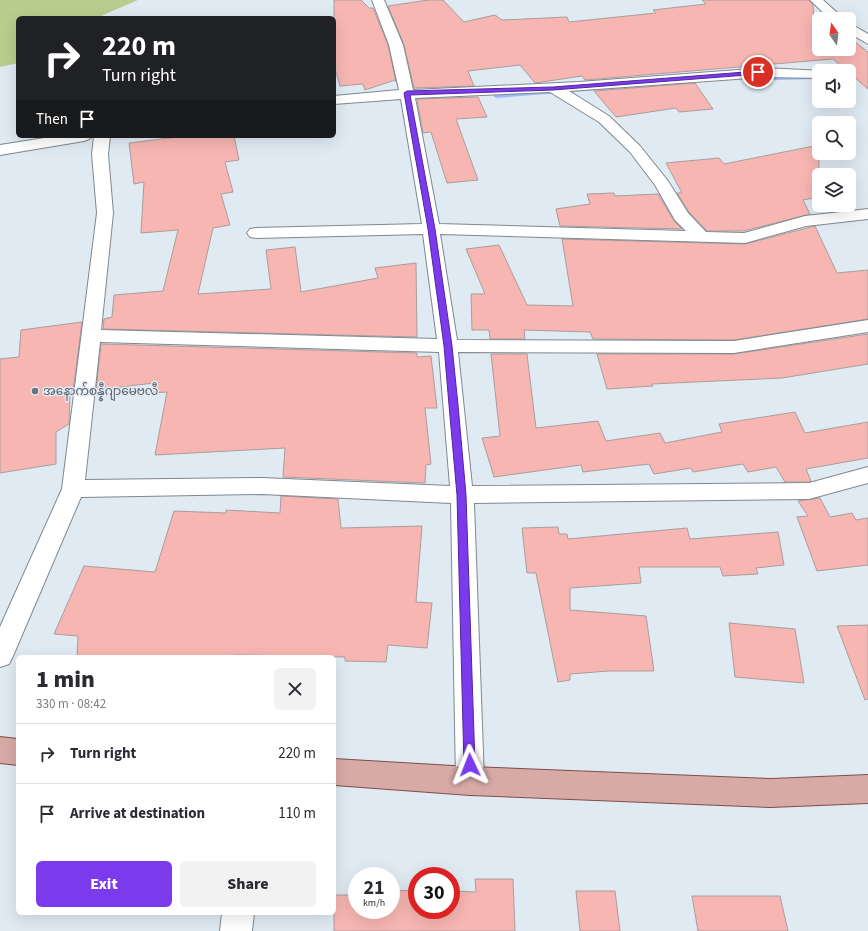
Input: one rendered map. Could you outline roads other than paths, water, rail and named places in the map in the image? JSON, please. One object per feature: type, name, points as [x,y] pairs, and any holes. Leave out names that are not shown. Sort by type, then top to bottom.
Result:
[{"type":"main road","points":[[0,750],[16,752]]},
{"type":"main road","points":[[336,772],[470,781],[771,793],[868,789]]},
{"type":"street","points":[[378,0],[396,45],[407,93],[431,229],[448,346],[462,495],[470,781]]},
{"type":"street","points":[[816,0],[830,12]]},
{"type":"street","points":[[856,32],[868,40]]},
{"type":"street","points":[[336,100],[407,93],[553,88],[758,72],[812,74]]},
{"type":"street","points":[[553,88],[604,119],[634,149],[662,184],[681,216],[701,237]]},
{"type":"street","points":[[0,150],[72,138]]},
{"type":"street","points":[[0,656],[73,488],[106,213],[100,154],[102,138]]},
{"type":"street","points":[[256,234],[431,229],[745,238],[805,221],[868,214]]},
{"type":"street","points":[[92,336],[448,346],[734,346],[868,326]]},
{"type":"street","points":[[73,488],[262,486],[462,495],[809,491],[868,475]]},
{"type":"street","points":[[236,931],[238,915]]},
{"type":"waterway","points":[[753,76],[774,78],[812,77]]},
{"type":"waterway","points":[[496,96],[635,86]]},
{"type":"place","name":"အနောက်စန္နီဂျာမေဗလီ","points":[[35,391]]}]
